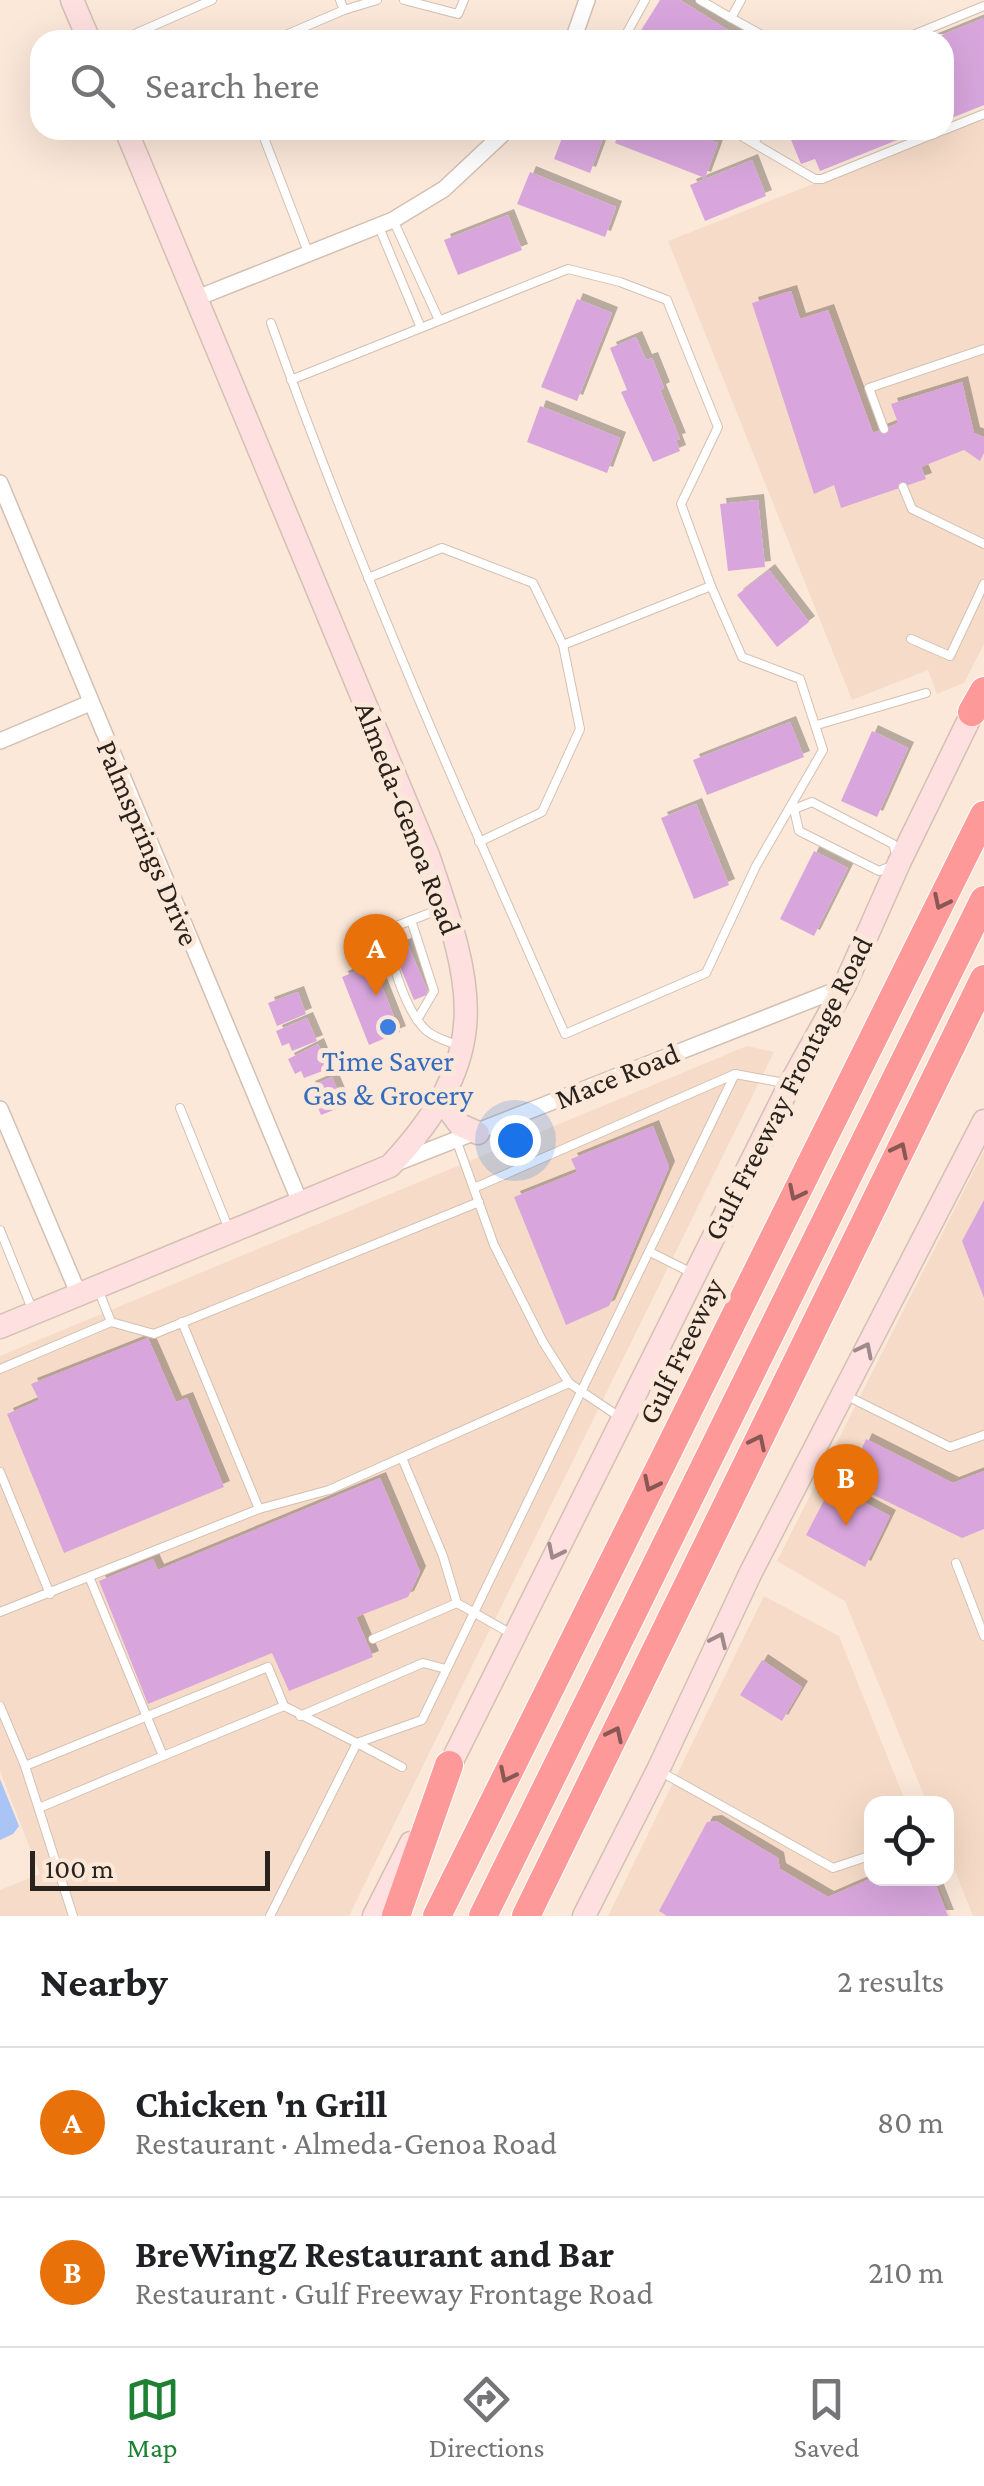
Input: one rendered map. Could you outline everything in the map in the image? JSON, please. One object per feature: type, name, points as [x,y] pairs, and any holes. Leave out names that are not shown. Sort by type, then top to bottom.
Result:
[{"type":"highway","name":"Gulf Freeway","points":[[437,1916],[984,815]]},
{"type":"highway","points":[[483,1916],[984,900]]},
{"type":"highway","points":[[526,1916],[984,979]]},
{"type":"highway","points":[[396,1916],[450,1765]]},
{"type":"main road","points":[[72,0],[84,30]]},
{"type":"main road","name":"Almeda-Genoa Road","points":[[0,1327],[390,1166],[421,1133],[442,1101],[462,1046],[468,1010],[463,962],[428,856],[130,140]]},
{"type":"main road","name":"Gulf Freeway Frontage Road","points":[[374,1916],[621,1418],[790,1084],[844,987],[899,862],[980,697]]},
{"type":"main road","points":[[442,1101],[468,1138]]},
{"type":"main road","points":[[584,1916],[751,1572],[984,1121]]},
{"type":"street","points":[[576,30],[587,0]]},
{"type":"street","points":[[197,298],[386,224],[444,189],[496,140]]},
{"type":"street","name":"Palmsprings Drive","points":[[0,483],[300,1202]]},
{"type":"street","points":[[0,741],[90,703]]},
{"type":"street","name":"Mace Road","points":[[390,1166],[844,987]]},
{"type":"street","points":[[0,1109],[5,1134],[88,1291]]},
{"type":"lane","points":[[144,30],[212,0]]},
{"type":"lane","points":[[340,0],[344,10]]},
{"type":"lane","points":[[297,30],[377,0]]},
{"type":"lane","points":[[404,0],[458,14],[464,0]]},
{"type":"lane","points":[[628,30],[645,0]]},
{"type":"lane","points":[[700,0],[752,30]]},
{"type":"lane","points":[[731,18],[741,0]]},
{"type":"lane","points":[[925,30],[984,6]]},
{"type":"lane","points":[[954,126],[984,114]]},
{"type":"lane","points":[[265,140],[310,256]]},
{"type":"lane","points":[[747,140],[822,179],[919,140]]},
{"type":"lane","points":[[754,144],[756,140]]},
{"type":"lane","points":[[386,224],[439,320]]},
{"type":"lane","points":[[386,224],[421,328]]},
{"type":"lane","points":[[271,323],[291,380],[368,578],[565,1034],[706,974],[756,866],[823,750],[800,679],[742,656],[681,504],[718,427],[667,300],[620,282],[568,269],[291,380]]},
{"type":"lane","points":[[884,429],[869,388],[984,349]]},
{"type":"lane","points":[[903,487],[912,509],[984,544]]},
{"type":"lane","points":[[368,578],[442,548],[534,582],[564,645],[580,729],[542,812],[479,842]]},
{"type":"lane","points":[[911,638],[950,656],[984,584]]},
{"type":"lane","points":[[564,645],[711,586]]},
{"type":"lane","points":[[818,725],[926,693]]},
{"type":"lane","points":[[812,802],[892,844],[899,862],[879,871],[838,851],[799,831],[792,808],[812,802]]},
{"type":"lane","points":[[446,906],[389,934],[389,954],[416,1020],[430,1034],[462,1046]]},
{"type":"lane","points":[[411,920],[434,992],[416,1020]]},
{"type":"lane","points":[[474,1188],[735,1074],[790,1084]]},
{"type":"lane","points":[[270,1916],[356,1743],[422,1720],[735,1074]]},
{"type":"lane","points":[[180,1108],[229,1232]]},
{"type":"lane","points":[[468,1138],[479,1202],[513,1286],[542,1342],[570,1383],[621,1418]]},
{"type":"lane","points":[[88,1291],[111,1322],[154,1334],[479,1202]]},
{"type":"lane","points":[[0,1230],[34,1314]]},
{"type":"lane","points":[[650,1252],[694,1274]]},
{"type":"lane","points":[[0,1370],[111,1322]]},
{"type":"lane","points":[[182,1322],[260,1508]]},
{"type":"lane","points":[[0,1612],[260,1508],[330,1490],[570,1383]]},
{"type":"lane","points":[[843,1394],[950,1447],[984,1436]]},
{"type":"lane","points":[[402,1458],[458,1603],[514,1636]]},
{"type":"lane","points":[[0,1472],[50,1594]]},
{"type":"lane","points":[[956,1564],[984,1636]]},
{"type":"lane","points":[[90,1579],[163,1756]]},
{"type":"lane","points":[[373,1639],[458,1603]]},
{"type":"lane","points":[[300,1716],[423,1663],[446,1669]]},
{"type":"lane","points":[[25,1766],[268,1667],[284,1706],[402,1767]]},
{"type":"lane","points":[[0,1706],[25,1766],[73,1916]]},
{"type":"lane","points":[[39,1808],[284,1706]]},
{"type":"lane","points":[[658,1770],[833,1868],[864,1858]]},
{"type":"shaded area","points":[[984,117],[984,644],[964,683],[937,694],[928,670],[852,700],[668,241],[925,140],[954,140],[954,129]]},
{"type":"shaded area","points":[[747,1046],[774,1052],[349,1916],[0,1916],[0,1890],[40,1874],[0,1771],[0,1356]]},
{"type":"shaded area","points":[[984,1151],[984,1916],[973,1916],[954,1868],[954,1796],[924,1796],[845,1601],[777,1561]]},
{"type":"shaded area","points":[[764,1596],[839,1636],[903,1796],[864,1796],[864,1886],[939,1886],[951,1916],[608,1916]]},
{"type":"water","points":[[0,1779],[19,1826],[0,1840]]},
{"type":"building","points":[[660,0],[680,0],[728,30],[641,30]]},
{"type":"building","points":[[984,18],[984,105],[954,117],[954,30]]},
{"type":"building","points":[[561,140],[602,140],[590,173],[554,159]]},
{"type":"building","points":[[710,140],[718,143],[705,178],[615,143]]},
{"type":"building","points":[[791,140],[897,140],[820,171],[815,159],[801,164]]},
{"type":"building","points":[[752,160],[766,196],[705,221],[690,185]]},
{"type":"building","points":[[530,172],[616,207],[605,237],[517,204]]},
{"type":"building","points":[[508,215],[522,250],[458,275],[444,240]]},
{"type":"building","points":[[791,291],[800,319],[828,310],[873,433],[898,423],[891,404],[962,382],[974,433],[984,437],[980,461],[964,450],[921,467],[926,479],[841,508],[834,485],[814,494],[752,303]]},
{"type":"building","points":[[577,299],[612,313],[577,401],[541,387]]},
{"type":"building","points":[[636,337],[646,360],[652,358],[680,439],[676,440],[680,451],[653,462],[621,392],[627,390],[610,348]]},
{"type":"building","points":[[540,406],[620,438],[607,473],[527,442]]},
{"type":"building","points":[[758,500],[765,567],[728,571],[720,504]]},
{"type":"building","points":[[769,570],[809,622],[777,647],[737,595]]},
{"type":"building","points":[[790,722],[804,757],[707,795],[693,760]]},
{"type":"building","points":[[872,731],[908,748],[877,817],[841,801]]},
{"type":"building","points":[[696,804],[729,885],[694,899],[661,818]]},
{"type":"building","points":[[814,851],[848,868],[814,936],[780,919]]},
{"type":"building","points":[[407,943],[429,994],[414,1000],[393,950]]},
{"type":"building","points":[[373,964],[400,1032],[369,1045],[342,977]]},
{"type":"building","points":[[298,992],[306,1014],[277,1026],[268,1003]]},
{"type":"building","points":[[307,1018],[317,1041],[292,1051],[289,1043],[282,1046],[276,1031]]},
{"type":"building","points":[[318,1044],[328,1069],[304,1078],[301,1071],[295,1074],[288,1059]]},
{"type":"building","points":[[332,1077],[344,1106],[321,1115],[309,1087]]},
{"type":"building","points":[[653,1126],[669,1167],[609,1306],[566,1325],[514,1197],[577,1172],[571,1159]]},
{"type":"building","points":[[984,1200],[984,1298],[962,1241]]},
{"type":"building","points":[[148,1338],[176,1402],[187,1398],[224,1487],[64,1553],[7,1414],[39,1400],[31,1384]]},
{"type":"building","points":[[866,1439],[953,1483],[984,1471],[984,1529],[962,1538],[847,1482]]},
{"type":"building","points":[[380,1478],[420,1572],[408,1597],[356,1617],[373,1657],[289,1691],[272,1653],[148,1704],[99,1581],[153,1559],[158,1570]]},
{"type":"building","points":[[832,1485],[890,1516],[865,1567],[806,1535]]},
{"type":"building","points":[[762,1660],[802,1687],[782,1721],[740,1695]]},
{"type":"building","points":[[716,1821],[778,1858],[780,1869],[828,1897],[864,1881],[864,1886],[936,1886],[948,1916],[667,1916],[659,1911],[707,1822]]},
{"type":"place","name":"Chicken 'n Grill","points":[[376,996]]},
{"type":"place","name":"Time Saver Gas & Grocery","points":[[388,1027]]},
{"type":"place","name":"BreWingZ Restaurant and Bar","points":[[846,1526]]}]
